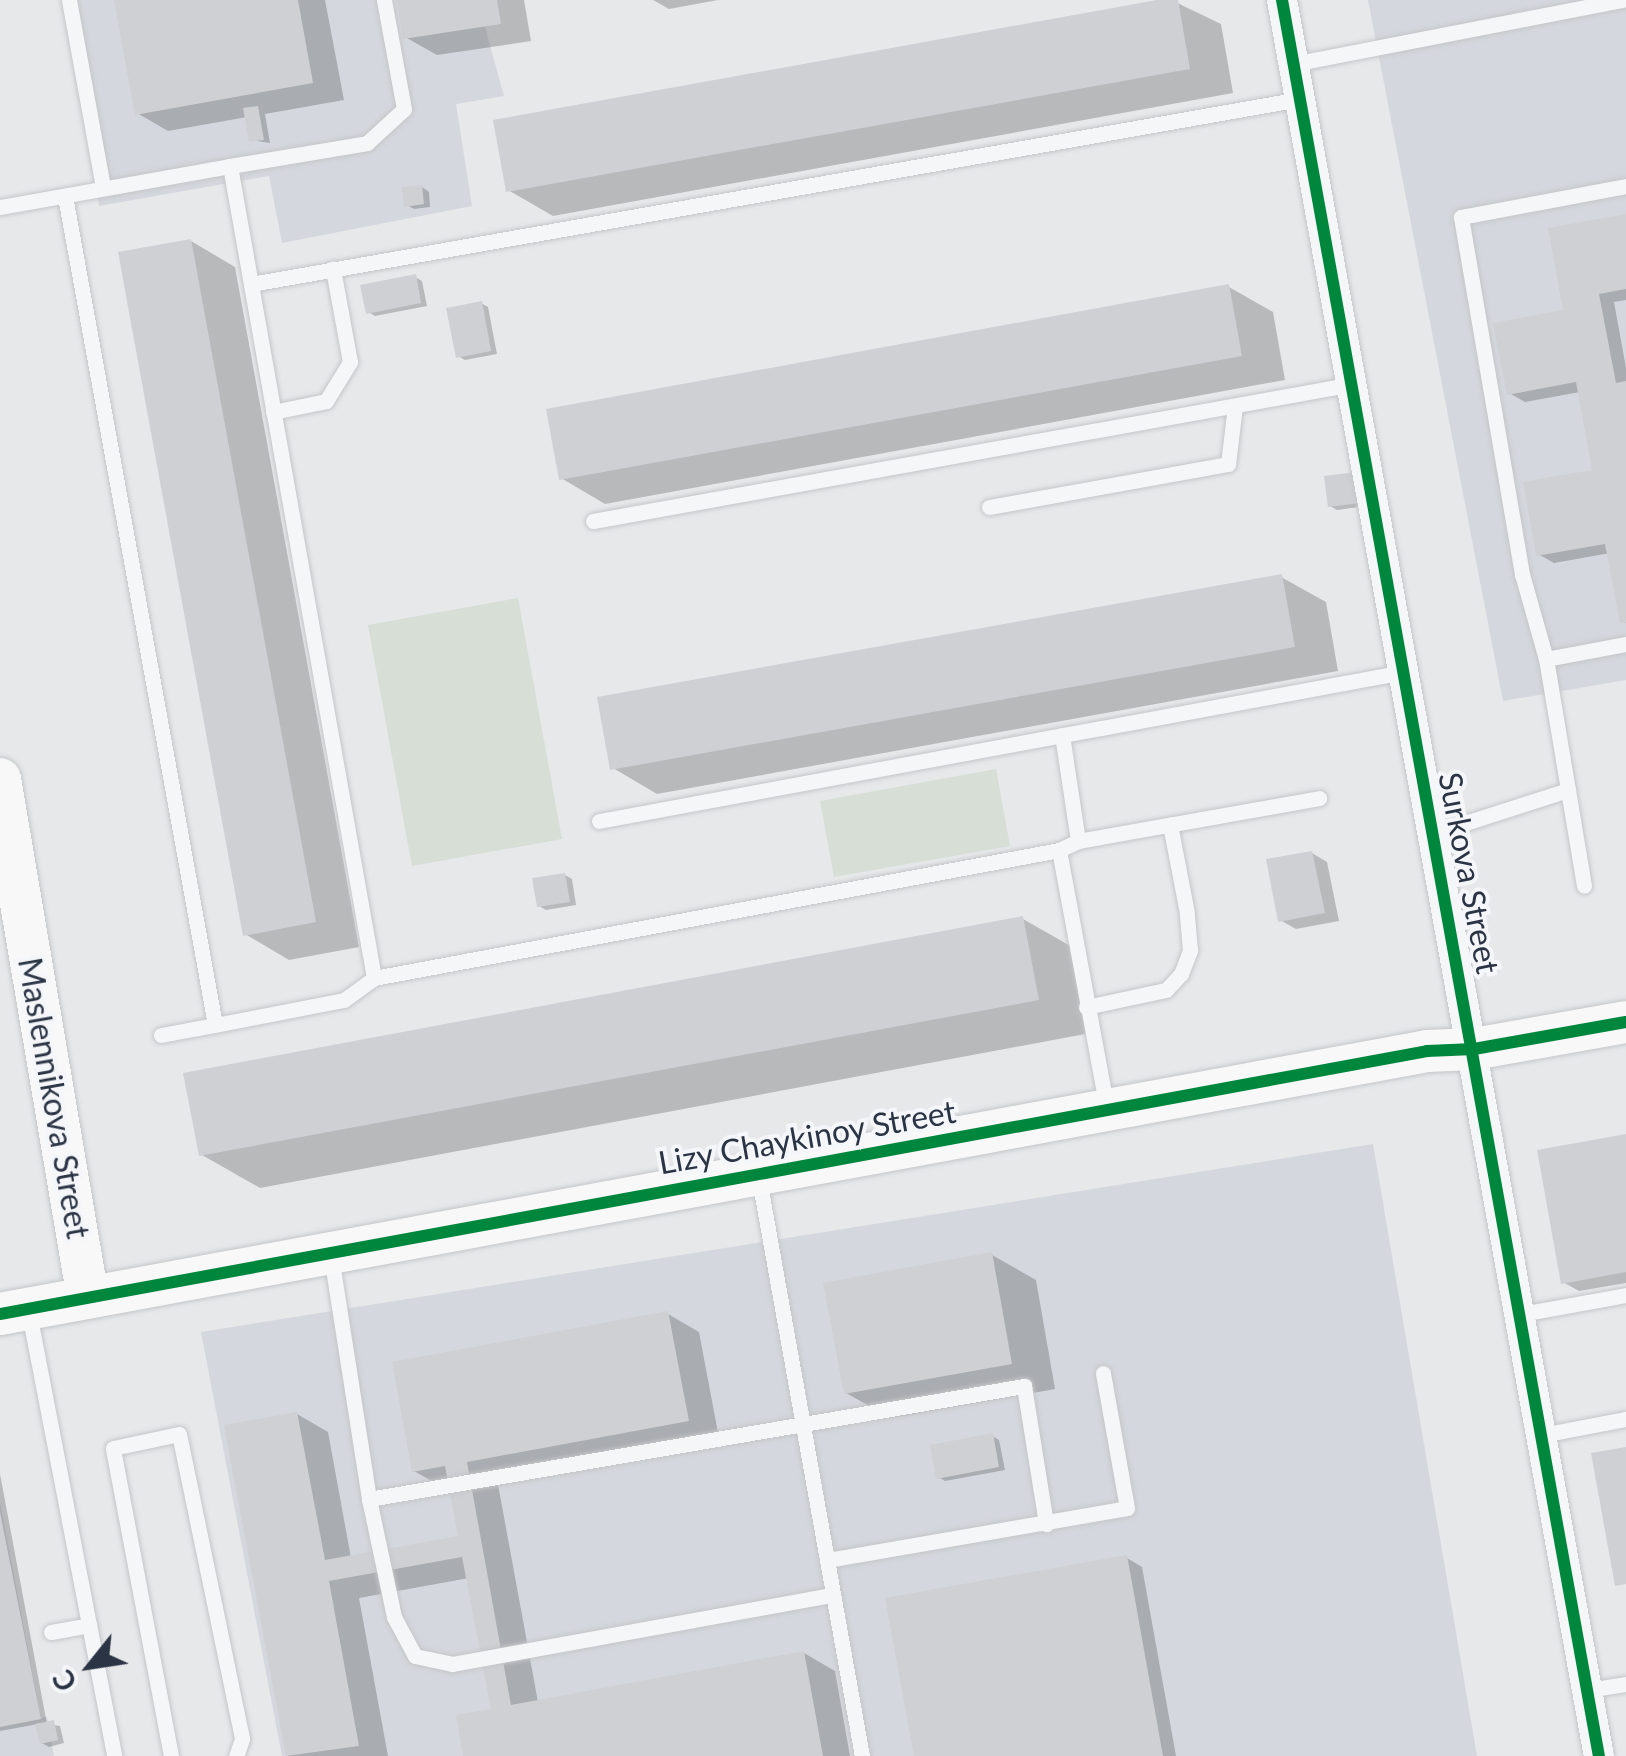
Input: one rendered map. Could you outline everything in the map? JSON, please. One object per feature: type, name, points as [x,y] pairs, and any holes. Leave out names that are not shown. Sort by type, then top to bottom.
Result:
[{"type":"street","name":"Surkova Street","points":[[1282,0],[1599,1756]]},
{"type":"street","name":"Maslennikova Street","points":[[0,779],[88,1298]]},
{"type":"street","name":"Lizy Chaykinoy Street","points":[[14,1311],[1428,1051],[1474,1049],[1626,1022]]},
{"type":"lane","points":[[69,0],[102,188]]},
{"type":"lane","points":[[0,207],[367,144],[404,109],[384,0]]},
{"type":"lane","points":[[1293,64],[1623,0]]},
{"type":"lane","points":[[251,284],[1300,99]]},
{"type":"lane","points":[[230,166],[374,978]]},
{"type":"lane","points":[[1584,886],[1546,659],[1522,574],[1462,217],[1626,186]]},
{"type":"lane","points":[[65,196],[215,1024]]},
{"type":"lane","points":[[274,412],[326,401],[350,362],[334,269]]},
{"type":"lane","points":[[594,522],[1354,384]]},
{"type":"lane","points":[[989,508],[1228,464],[1235,406]]},
{"type":"lane","points":[[1546,659],[1626,644]]},
{"type":"lane","points":[[598,821],[1404,672]]},
{"type":"lane","points":[[1062,735],[1078,842]]},
{"type":"lane","points":[[1434,833],[1568,790]]},
{"type":"lane","points":[[161,1035],[344,1000],[374,978],[1319,798]]},
{"type":"lane","points":[[1086,1008],[1166,990],[1182,974],[1190,950],[1188,914],[1170,824]]},
{"type":"lane","points":[[1059,850],[1108,1110]]},
{"type":"lane","points":[[758,1174],[862,1756]]},
{"type":"lane","points":[[330,1253],[369,1499],[394,1617],[415,1656],[452,1664],[834,1595]]},
{"type":"lane","points":[[1521,1314],[1626,1295]]},
{"type":"lane","points":[[14,1311],[89,1625],[114,1754],[95,1756]]},
{"type":"lane","points":[[827,1560],[1127,1508],[1103,1373]]},
{"type":"lane","points":[[369,1499],[1024,1386],[1046,1524]]},
{"type":"lane","points":[[1542,1435],[1626,1419]]},
{"type":"lane","points":[[171,1756],[113,1448],[179,1434],[242,1740],[236,1756]]},
{"type":"lane","points":[[51,1632],[89,1625]]},
{"type":"lane","points":[[1588,1690],[1626,1684]]},
{"type":"shaded area","points":[[62,0],[497,0],[485,27],[504,96],[456,104],[472,206],[282,243],[269,176],[99,206]]},
{"type":"shaded area","points":[[1368,0],[1626,0],[1626,680],[1503,701]]},
{"type":"shaded area","points":[[518,598],[562,839],[412,866],[368,625]]},
{"type":"shaded area","points":[[996,769],[1010,846],[834,877],[820,801]]},
{"type":"shaded area","points":[[1373,1144],[1477,1756],[282,1756],[201,1332]]},
{"type":"shaded area","points":[[0,1502],[41,1718],[47,1717],[54,1756],[0,1756]]},
{"type":"building","points":[[114,0],[298,0],[313,83],[135,115]]},
{"type":"building","points":[[397,0],[497,0],[501,24],[403,39]]},
{"type":"building","points":[[1157,0],[1178,0],[1190,69],[506,192],[493,120]]},
{"type":"building","points":[[258,106],[264,140],[249,142],[243,108]]},
{"type":"building","points":[[422,185],[424,204],[404,207],[402,187]]},
{"type":"building","points":[[1626,214],[1626,289],[1599,294],[1616,383],[1626,381],[1626,622],[1620,623],[1605,544],[1536,556],[1523,482],[1592,470],[1576,382],[1507,395],[1493,323],[1563,310],[1548,228]]},
{"type":"building","points":[[191,239],[316,922],[243,936],[118,252]]},
{"type":"building","points":[[416,274],[421,303],[366,314],[360,285]]},
{"type":"building","points":[[1229,284],[1242,356],[559,480],[546,409]]},
{"type":"building","points":[[482,301],[491,351],[456,358],[446,308]]},
{"type":"building","points":[[1356,472],[1360,503],[1328,507],[1324,476]]},
{"type":"building","points":[[1282,574],[1295,647],[610,770],[597,697]]},
{"type":"building","points":[[1312,851],[1325,913],[1278,922],[1266,859]]},
{"type":"building","points":[[565,873],[570,902],[537,907],[532,878]]},
{"type":"building","points":[[1023,916],[1039,1000],[199,1156],[183,1073]]},
{"type":"building","points":[[1626,1134],[1626,1272],[1561,1284],[1537,1150]]},
{"type":"building","points":[[992,1252],[1012,1364],[844,1394],[823,1283]]},
{"type":"building","points":[[668,1311],[689,1421],[467,1462],[511,1705],[804,1651],[823,1756],[463,1756],[456,1715],[491,1709],[462,1557],[329,1581],[359,1746],[286,1756],[224,1425],[297,1412],[325,1560],[458,1536],[445,1466],[412,1472],[392,1362]]},
{"type":"building","points":[[993,1433],[999,1467],[936,1479],[930,1445]]},
{"type":"building","points":[[1626,1447],[1626,1584],[1615,1586],[1591,1453]]},
{"type":"building","points":[[0,1512],[41,1719],[0,1727]]},
{"type":"building","points":[[1127,1555],[1163,1756],[914,1756],[885,1598]]},
{"type":"building","points":[[54,1720],[58,1740],[40,1744],[35,1724]]},
{"type":"cycle path","points":[[1282,0],[1599,1756]]},
{"type":"cycle path","points":[[0,1314],[1427,1051],[1474,1049],[1626,1022]]}]
